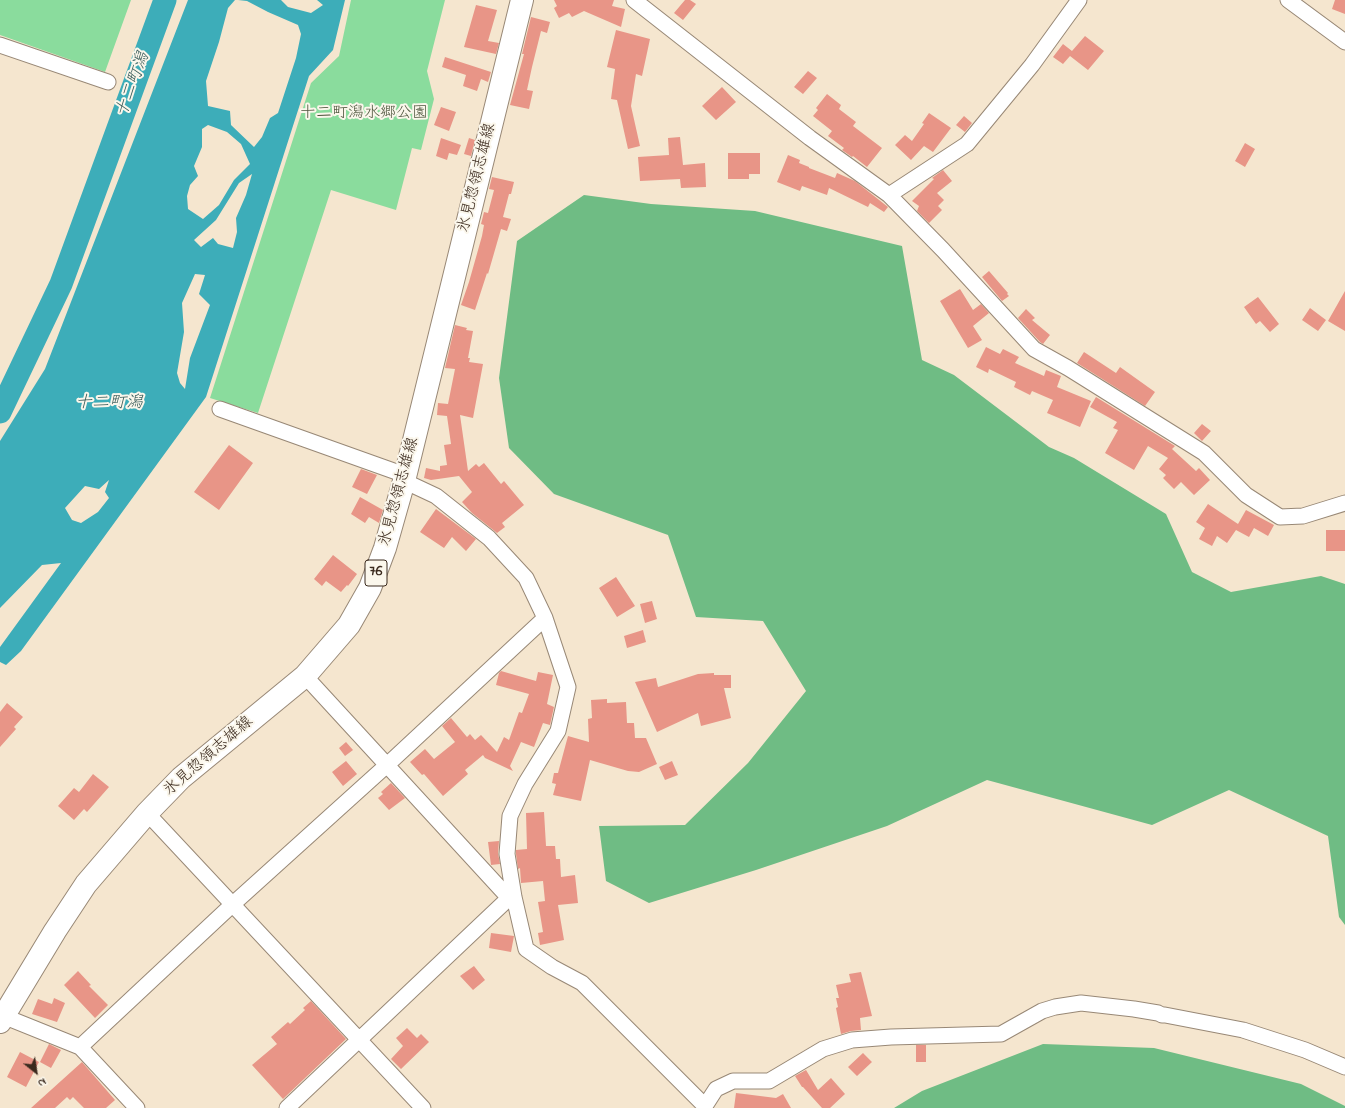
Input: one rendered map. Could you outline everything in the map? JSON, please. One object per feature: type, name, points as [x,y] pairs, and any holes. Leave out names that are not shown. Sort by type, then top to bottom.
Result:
[{"type":"main road","name":"氷見惣領志雄線","points":[[2,1019],[55,931],[86,884],[147,813],[181,778],[305,676],[349,625],[370,588],[385,548],[405,478],[522,0]]},
{"type":"street","points":[[634,0],[810,138],[890,195],[1034,349],[1068,368],[1204,453],[1246,495],[1280,517],[1303,516],[1345,502]]},
{"type":"street","points":[[890,195],[967,144],[1032,65],[1079,0]]},
{"type":"street","points":[[1288,0],[1345,42]]},
{"type":"street","points":[[0,45],[108,82]]},
{"type":"street","points":[[220,409],[405,478],[436,496],[489,538],[526,578],[545,618],[568,686],[558,731],[525,784],[510,816],[507,854],[512,897],[526,949],[552,967],[582,983],[705,1107],[716,1089],[733,1081],[769,1081],[823,1049],[852,1040],[891,1037],[1001,1034],[1042,1012],[1055,1007],[1081,1003],[1134,1009],[1162,1015],[1166,1014],[1244,1030],[1305,1050],[1345,1067]]},
{"type":"street","points":[[80,1047],[233,904],[387,765],[545,618]]},
{"type":"street","points":[[305,676],[512,897]]},
{"type":"street","points":[[147,813],[423,1108]]},
{"type":"street","points":[[287,1108],[512,897]]},
{"type":"street","points":[[2,1019],[80,1047],[137,1108]]},
{"type":"green space","points":[[0,0],[131,0],[105,72],[0,35]]},
{"type":"green space","name":"十二町潟水郷公園","points":[[351,0],[445,0],[427,71],[434,99],[421,150],[412,148],[396,210],[331,190],[258,413],[210,398],[311,83],[339,56]]},
{"type":"green space","points":[[584,195],[651,204],[755,211],[902,246],[922,360],[954,375],[1049,447],[1074,458],[1166,514],[1192,572],[1231,592],[1321,576],[1345,584],[1345,925],[1339,917],[1328,836],[1229,790],[1152,825],[987,780],[887,826],[756,870],[649,903],[606,881],[599,826],[685,825],[748,763],[806,691],[763,621],[696,617],[668,535],[554,494],[509,448],[499,378],[517,241]]},
{"type":"green space","points":[[1043,1044],[1154,1048],[1301,1084],[1345,1106],[1345,1108],[894,1108],[922,1091]]},
{"type":"water","name":"十二町潟","points":[[188,0],[235,0],[228,8],[206,81],[208,106],[230,111],[231,125],[254,147],[262,137],[270,118],[278,113],[296,58],[301,34],[298,25],[247,1],[238,0],[281,0],[288,7],[311,13],[323,5],[317,0],[345,0],[333,50],[309,76],[206,397],[21,651],[6,665],[0,662],[0,647],[61,563],[42,565],[0,608],[0,441],[45,369]],"holes":[[[208,125],[227,132],[241,144],[250,164],[234,180],[219,205],[203,219],[188,209],[187,196],[190,185],[198,176],[194,166],[202,147],[202,129]],[[252,174],[246,195],[236,218],[237,232],[233,248],[218,244],[213,238],[201,247],[194,240],[216,220],[239,183]],[[195,274],[205,275],[199,294],[210,305],[190,358],[185,389],[180,383],[177,373],[184,332],[182,303]],[[109,480],[105,492],[109,498],[98,512],[81,523],[72,520],[65,508],[85,486],[99,489]]]},
{"type":"building","points":[[554,0],[614,0],[612,6],[625,9],[621,27],[584,11],[572,17],[569,13],[559,18],[554,8],[557,6]]},
{"type":"building","points":[[685,0],[690,0],[696,4],[683,20],[674,13]]},
{"type":"building","points":[[1335,0],[1345,0],[1345,14],[1332,9]]},
{"type":"building","points":[[476,5],[497,10],[488,41],[499,43],[496,54],[464,47]]},
{"type":"building","points":[[531,17],[550,22],[547,33],[541,31],[532,67],[527,90],[533,91],[529,109],[510,105],[524,54],[522,54]]},
{"type":"building","points":[[616,30],[650,39],[642,76],[636,74],[631,106],[640,146],[628,149],[617,100],[611,99],[615,69],[607,67]]},
{"type":"building","points":[[1085,36],[1104,51],[1088,70],[1070,56],[1063,64],[1053,57],[1063,44],[1072,51]]},
{"type":"building","points":[[445,57],[491,72],[488,82],[481,79],[477,91],[463,86],[466,75],[442,67]]},
{"type":"building","points":[[808,71],[817,78],[803,94],[794,87]]},
{"type":"building","points":[[722,87],[736,102],[716,120],[702,106]]},
{"type":"building","points":[[827,94],[841,105],[839,109],[856,122],[853,126],[882,148],[867,167],[853,156],[852,157],[842,150],[844,148],[828,136],[832,131],[813,116],[818,110],[816,108]]},
{"type":"building","points":[[441,107],[456,112],[449,131],[434,125]]},
{"type":"building","points":[[929,113],[951,128],[933,152],[924,146],[911,160],[895,145],[905,135],[912,141],[924,124],[922,123]]},
{"type":"building","points":[[964,116],[972,123],[965,132],[956,125]]},
{"type":"building","points":[[680,137],[683,165],[705,163],[706,187],[681,188],[680,179],[640,181],[638,157],[669,155],[668,138]]},
{"type":"building","points":[[441,138],[461,145],[457,155],[449,153],[447,160],[436,156]]},
{"type":"building","points":[[469,138],[475,140],[471,156],[464,154]]},
{"type":"building","points":[[1245,143],[1255,149],[1245,167],[1235,161]]},
{"type":"building","points":[[728,153],[760,153],[760,174],[749,174],[749,179],[728,179]]},
{"type":"building","points":[[788,155],[800,160],[799,163],[809,168],[835,178],[837,173],[855,181],[888,207],[884,212],[870,203],[868,207],[829,188],[827,195],[802,186],[800,191],[777,182]]},
{"type":"building","points":[[943,170],[952,181],[937,193],[944,200],[938,206],[942,210],[929,223],[917,211],[919,206],[912,201],[934,179],[932,178]]},
{"type":"building","points":[[492,177],[514,182],[503,217],[511,219],[507,231],[501,229],[488,274],[487,273],[475,310],[461,305],[482,236],[484,225],[481,224],[484,212],[488,213],[494,190],[489,189]]},
{"type":"building","points":[[989,271],[1008,293],[1007,294],[1009,296],[1002,301],[982,277]]},
{"type":"building","points":[[960,289],[973,310],[981,304],[989,313],[973,326],[982,340],[968,348],[940,301]]},
{"type":"building","points":[[1345,291],[1345,331],[1328,321]]},
{"type":"building","points":[[1258,297],[1279,324],[1270,332],[1260,321],[1256,324],[1244,307]]},
{"type":"building","points":[[1310,308],[1326,320],[1318,331],[1302,320]]},
{"type":"building","points":[[1026,309],[1035,318],[1032,320],[1050,335],[1043,344],[1018,318]]},
{"type":"building","points":[[455,325],[467,328],[466,330],[473,331],[468,358],[470,358],[469,362],[483,364],[473,418],[460,415],[468,471],[476,464],[479,467],[484,463],[501,484],[504,481],[524,505],[502,523],[505,527],[497,533],[472,513],[462,502],[472,492],[459,476],[431,480],[424,478],[426,468],[440,471],[440,466],[447,465],[444,445],[451,444],[447,416],[437,415],[438,403],[448,404],[455,369],[445,368]]},
{"type":"building","points":[[986,347],[1000,354],[1003,349],[1019,357],[1015,363],[1044,376],[1046,370],[1061,376],[1057,387],[1091,401],[1080,427],[1047,413],[1053,400],[1032,391],[1030,395],[1014,387],[1016,382],[989,369],[988,373],[976,367]]},
{"type":"building","points":[[1084,352],[1116,373],[1120,367],[1155,392],[1145,406],[1077,363]]},
{"type":"building","points":[[1096,397],[1175,446],[1172,449],[1196,471],[1199,468],[1210,480],[1194,495],[1181,482],[1174,489],[1163,478],[1166,475],[1159,469],[1168,458],[1148,446],[1134,470],[1105,453],[1118,430],[1113,428],[1117,422],[1090,407]]},
{"type":"building","points":[[1202,424],[1211,431],[1202,441],[1194,433]]},
{"type":"building","points":[[229,445],[253,463],[219,510],[194,492]]},
{"type":"building","points":[[361,469],[377,475],[367,494],[352,487]]},
{"type":"building","points":[[360,497],[383,510],[379,523],[369,517],[365,523],[351,514]]},
{"type":"building","points":[[1208,504],[1238,524],[1246,510],[1274,525],[1268,536],[1254,528],[1249,537],[1236,530],[1227,543],[1217,536],[1212,546],[1199,539],[1205,528],[1196,522]]},
{"type":"building","points":[[436,509],[476,539],[466,551],[452,537],[444,548],[420,532]]},
{"type":"building","points":[[1326,530],[1345,530],[1345,551],[1326,551]]},
{"type":"building","points":[[333,555],[357,574],[348,586],[347,585],[341,592],[326,581],[322,586],[314,579]]},
{"type":"building","points":[[616,577],[635,606],[617,617],[599,588]]},
{"type":"building","points":[[652,601],[657,619],[645,623],[640,604]]},
{"type":"building","points":[[643,630],[646,642],[627,648],[624,636]]},
{"type":"building","points":[[501,671],[536,681],[538,672],[553,675],[547,704],[554,707],[550,725],[543,723],[534,747],[521,742],[510,766],[513,771],[485,758],[483,755],[465,770],[468,774],[443,796],[424,774],[422,775],[410,762],[425,749],[434,759],[455,742],[442,726],[451,718],[467,737],[470,734],[475,740],[481,735],[497,752],[504,737],[509,740],[519,712],[522,713],[529,694],[496,685],[499,673]]},
{"type":"building","points":[[714,673],[714,675],[731,675],[731,688],[724,688],[731,718],[701,726],[698,713],[657,732],[635,682],[656,678],[658,687],[698,674]]},
{"type":"building","points":[[607,699],[607,703],[626,702],[627,723],[634,723],[635,738],[646,738],[657,764],[639,772],[628,771],[590,760],[581,801],[553,795],[556,784],[552,783],[554,773],[558,773],[568,736],[589,742],[588,719],[592,718],[591,700]]},
{"type":"building","points":[[7,703],[23,717],[14,727],[16,729],[0,747],[0,712]]},
{"type":"building","points":[[346,742],[353,750],[345,756],[339,748]]},
{"type":"building","points":[[346,761],[357,774],[343,786],[332,772]]},
{"type":"building","points":[[672,761],[678,775],[665,780],[659,767]]},
{"type":"building","points":[[93,774],[109,787],[87,812],[84,809],[74,820],[58,806],[74,788],[79,792]]},
{"type":"building","points":[[391,783],[405,798],[389,810],[378,798],[383,794],[381,792]]},
{"type":"building","points":[[544,812],[546,846],[555,846],[556,859],[560,859],[561,877],[575,875],[578,903],[558,905],[564,940],[540,945],[538,933],[543,932],[538,902],[545,901],[543,881],[521,883],[520,868],[518,869],[516,850],[527,849],[526,813]]},
{"type":"building","points":[[499,841],[498,853],[500,864],[491,865],[488,842]]},
{"type":"building","points":[[491,933],[514,936],[511,952],[489,948]]},
{"type":"building","points":[[474,966],[485,980],[473,990],[460,976]]},
{"type":"building","points":[[78,971],[91,985],[89,986],[108,1005],[95,1018],[64,985]]},
{"type":"building","points":[[861,972],[872,1016],[860,1018],[861,1030],[841,1034],[836,1008],[838,1007],[836,998],[839,998],[836,985],[851,982],[849,974]]},
{"type":"building","points":[[54,998],[65,1003],[57,1022],[32,1014],[38,999],[52,1004]]},
{"type":"building","points":[[311,1001],[346,1039],[283,1099],[252,1065],[277,1044],[271,1037],[288,1022],[290,1024],[305,1010],[303,1008]]},
{"type":"building","points":[[407,1028],[417,1038],[421,1034],[429,1042],[401,1069],[391,1059],[403,1046],[396,1038]]},
{"type":"building","points":[[49,1044],[61,1050],[51,1068],[40,1062]]},
{"type":"building","points":[[916,1045],[926,1045],[926,1062],[916,1062]]},
{"type":"building","points":[[20,1052],[39,1062],[26,1087],[7,1077]]},
{"type":"building","points":[[863,1053],[872,1062],[857,1076],[848,1067]]},
{"type":"building","points":[[82,1062],[115,1100],[106,1108],[84,1108],[73,1097],[70,1100],[67,1097],[55,1108],[31,1108]]},
{"type":"building","points":[[806,1070],[818,1090],[831,1078],[845,1094],[830,1108],[822,1108],[802,1087],[795,1076]]},
{"type":"building","points":[[736,1093],[776,1098],[783,1094],[791,1108],[734,1108]]},
{"type":"waterway","name":"十二町潟","points":[[0,412],[61,284],[165,0]]}]
